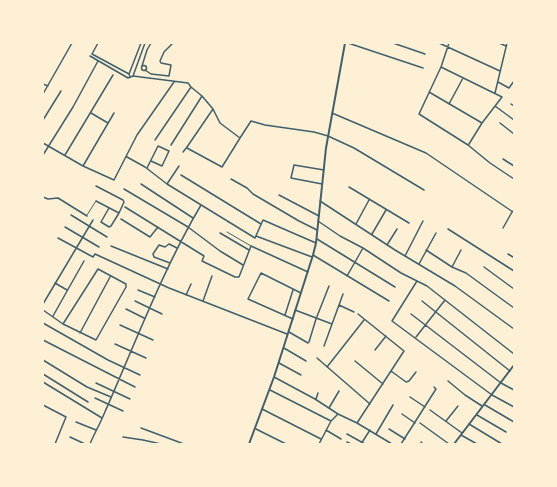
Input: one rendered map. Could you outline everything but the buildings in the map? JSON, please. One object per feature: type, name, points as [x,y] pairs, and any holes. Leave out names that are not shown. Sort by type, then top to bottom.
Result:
[{"type":"street","points":[[43,94],[72,43]]},
{"type":"street","points":[[98,43],[92,54],[129,74]]},
{"type":"street","points":[[130,77],[129,74],[141,43]]},
{"type":"street","points":[[133,76],[145,43]]},
{"type":"street","points":[[141,69],[147,50],[152,43]]},
{"type":"street","points":[[249,444],[270,390],[313,256],[316,243],[328,136],[345,43]]},
{"type":"street","points":[[348,43],[423,68]]},
{"type":"street","points":[[393,43],[425,54]]},
{"type":"street","points":[[439,43],[500,71]]},
{"type":"street","points":[[449,43],[441,67],[419,114],[468,145],[490,163],[514,179]]},
{"type":"street","points":[[500,43],[506,46]]},
{"type":"street","points":[[495,93],[507,43]]},
{"type":"street","points":[[134,70],[141,69],[151,74],[169,76],[171,65],[161,63],[160,61],[164,52],[172,44]]},
{"type":"street","points":[[90,56],[128,78],[133,76],[188,83],[213,109],[220,123],[240,138]]},
{"type":"street","points":[[43,155],[73,107],[98,61]]},
{"type":"street","points":[[142,66],[146,67],[145,70]]},
{"type":"street","points":[[441,67],[502,97],[482,123],[468,145]]},
{"type":"street","points":[[65,156],[113,75]]},
{"type":"street","points":[[449,104],[462,78]]},
{"type":"street","points":[[498,82],[509,88],[514,81]]},
{"type":"street","points":[[43,143],[83,166],[114,180],[137,135],[174,82]]},
{"type":"street","points":[[43,84],[48,86]]},
{"type":"street","points":[[155,140],[191,87]]},
{"type":"street","points":[[43,120],[61,91]]},
{"type":"street","points":[[429,92],[482,123]]},
{"type":"street","points":[[171,145],[202,96]]},
{"type":"street","points":[[495,106],[514,120]]},
{"type":"street","points":[[183,152],[213,109]]},
{"type":"street","points":[[91,113],[108,123]]},
{"type":"street","points":[[332,113],[426,152],[512,212]]},
{"type":"street","points":[[83,166],[114,114]]},
{"type":"street","points":[[187,147],[222,167],[251,121],[265,125],[314,132],[328,136],[354,148],[424,190]]},
{"type":"street","points":[[500,123],[514,134]]},
{"type":"street","points":[[147,168],[158,146],[169,151],[162,166],[151,161]]},
{"type":"street","points":[[127,157],[147,168],[167,184],[255,238],[256,236],[313,256],[389,301]]},
{"type":"street","points":[[503,159],[514,166]]},
{"type":"street","points":[[322,184],[291,178],[294,165],[324,170]]},
{"type":"street","points":[[167,184],[179,166]]},
{"type":"street","points":[[181,175],[261,224]]},
{"type":"street","points":[[231,179],[247,188],[253,194],[317,230]]},
{"type":"street","points":[[141,184],[194,218]]},
{"type":"street","points":[[96,186],[123,200],[123,205],[119,213],[109,227],[101,222],[109,208]]},
{"type":"street","points":[[349,187],[409,223]]},
{"type":"street","points":[[124,189],[188,227],[220,251],[243,265]]},
{"type":"street","points":[[279,195],[319,216]]},
{"type":"street","points":[[43,197],[48,199],[58,198],[86,216]]},
{"type":"street","points":[[356,224],[369,200]]},
{"type":"street","points":[[96,201],[119,213]]},
{"type":"street","points":[[320,201],[387,245],[455,286],[514,329]]},
{"type":"street","points":[[90,444],[170,263],[201,205]]},
{"type":"street","points":[[125,207],[204,256],[202,261],[235,277],[238,276],[251,246],[308,272]]},
{"type":"street","points":[[503,228],[514,209]]},
{"type":"street","points":[[372,234],[386,210]]},
{"type":"street","points":[[71,215],[107,237]]},
{"type":"street","points":[[121,219],[150,237],[158,227]]},
{"type":"street","points":[[43,304],[92,220]]},
{"type":"street","points":[[256,236],[263,220],[316,243]]},
{"type":"street","points":[[318,221],[340,236],[364,248],[401,273],[427,286],[514,354]]},
{"type":"street","points":[[405,256],[423,221]]},
{"type":"street","points":[[65,227],[99,247]]},
{"type":"street","points":[[387,245],[396,229]]},
{"type":"street","points":[[448,229],[514,271]]},
{"type":"street","points":[[220,233],[249,250]]},
{"type":"street","points":[[419,264],[436,233]]},
{"type":"street","points":[[58,238],[93,257],[95,254],[186,295],[288,333],[308,343],[329,286]]},
{"type":"street","points":[[316,238],[395,286]]},
{"type":"street","points":[[170,263],[154,256],[153,254],[159,245],[165,247],[169,244],[178,249]]},
{"type":"street","points":[[111,246],[168,269]]},
{"type":"street","points":[[347,276],[364,248]]},
{"type":"street","points":[[426,250],[452,267],[466,273],[514,308]]},
{"type":"street","points":[[452,267],[461,250]]},
{"type":"street","points":[[508,254],[513,257],[514,256]]},
{"type":"street","points":[[53,316],[84,261]]},
{"type":"street","points":[[484,267],[514,289]]},
{"type":"street","points":[[43,310],[64,324],[96,340],[126,287],[126,284],[110,277],[98,269],[64,324]]},
{"type":"street","points":[[293,318],[249,300],[249,297],[262,273],[301,294]]},
{"type":"street","points":[[203,301],[212,276]]},
{"type":"street","points":[[80,333],[110,277]]},
{"type":"street","points":[[417,281],[392,321],[416,337],[492,395],[514,407]]},
{"type":"street","points":[[55,283],[67,290]]},
{"type":"street","points":[[186,295],[191,284]]},
{"type":"street","points":[[138,290],[155,297]]},
{"type":"street","points":[[285,315],[294,290]]},
{"type":"street","points":[[324,346],[343,294]]},
{"type":"street","points":[[416,337],[445,300]]},
{"type":"street","points":[[135,301],[162,314]]},
{"type":"street","points":[[422,302],[510,371]]},
{"type":"street","points":[[339,305],[354,312]]},
{"type":"street","points":[[126,310],[145,318]]},
{"type":"street","points":[[296,310],[332,324]]},
{"type":"street","points":[[357,423],[404,351],[358,314]]},
{"type":"street","points":[[411,314],[500,383],[514,390]]},
{"type":"street","points":[[327,367],[364,320]]},
{"type":"street","points":[[43,323],[108,360],[140,375]]},
{"type":"street","points":[[120,325],[153,340]]},
{"type":"street","points":[[375,350],[386,336]]},
{"type":"street","points":[[43,340],[135,387]]},
{"type":"street","points":[[116,344],[146,358]]},
{"type":"street","points":[[284,347],[306,361]]},
{"type":"street","points":[[317,358],[370,404]]},
{"type":"street","points":[[43,360],[87,387],[111,398]]},
{"type":"street","points":[[355,361],[383,384]]},
{"type":"street","points":[[279,363],[301,375]]},
{"type":"street","points":[[454,444],[514,366]]},
{"type":"street","points":[[391,371],[406,382],[409,381],[416,372]]},
{"type":"street","points":[[43,374],[88,402]]},
{"type":"street","points":[[274,377],[315,399],[338,414],[370,430],[392,444]]},
{"type":"street","points":[[448,381],[465,395],[514,422]]},
{"type":"street","points":[[43,382],[102,418]]},
{"type":"street","points":[[96,384],[130,399]]},
{"type":"street","points":[[401,444],[436,389],[434,387]]},
{"type":"street","points":[[270,390],[331,421]]},
{"type":"street","points":[[329,408],[338,391]]},
{"type":"street","points":[[315,399],[318,393]]},
{"type":"street","points":[[410,397],[425,407]]},
{"type":"street","points":[[95,398],[123,411]]},
{"type":"street","points":[[43,405],[66,418],[55,444]]},
{"type":"street","points":[[376,434],[393,405]]},
{"type":"street","points":[[446,422],[458,406]]},
{"type":"street","points":[[262,409],[321,439]]},
{"type":"street","points":[[430,410],[477,444]]},
{"type":"street","points":[[323,444],[319,443],[331,421],[338,414]]},
{"type":"street","points":[[402,414],[415,423]]},
{"type":"street","points":[[476,415],[506,432]]},
{"type":"street","points":[[76,422],[96,430]]},
{"type":"street","points":[[420,423],[449,444]]},
{"type":"street","points":[[469,424],[502,444]]},
{"type":"street","points":[[141,428],[184,444]]},
{"type":"street","points":[[255,428],[286,444]]},
{"type":"street","points":[[389,429],[405,439]]},
{"type":"street","points":[[326,430],[341,439]]},
{"type":"street","points":[[362,443],[370,430]]},
{"type":"street","points":[[347,434],[365,444]]},
{"type":"street","points":[[70,437],[85,444]]},
{"type":"street","points":[[123,437],[161,444]]},
{"type":"street","points":[[347,442],[351,444]]},
{"type":"lane","points":[[86,216],[96,201]]},
{"type":"lane","points":[[227,232],[251,246]]}]
